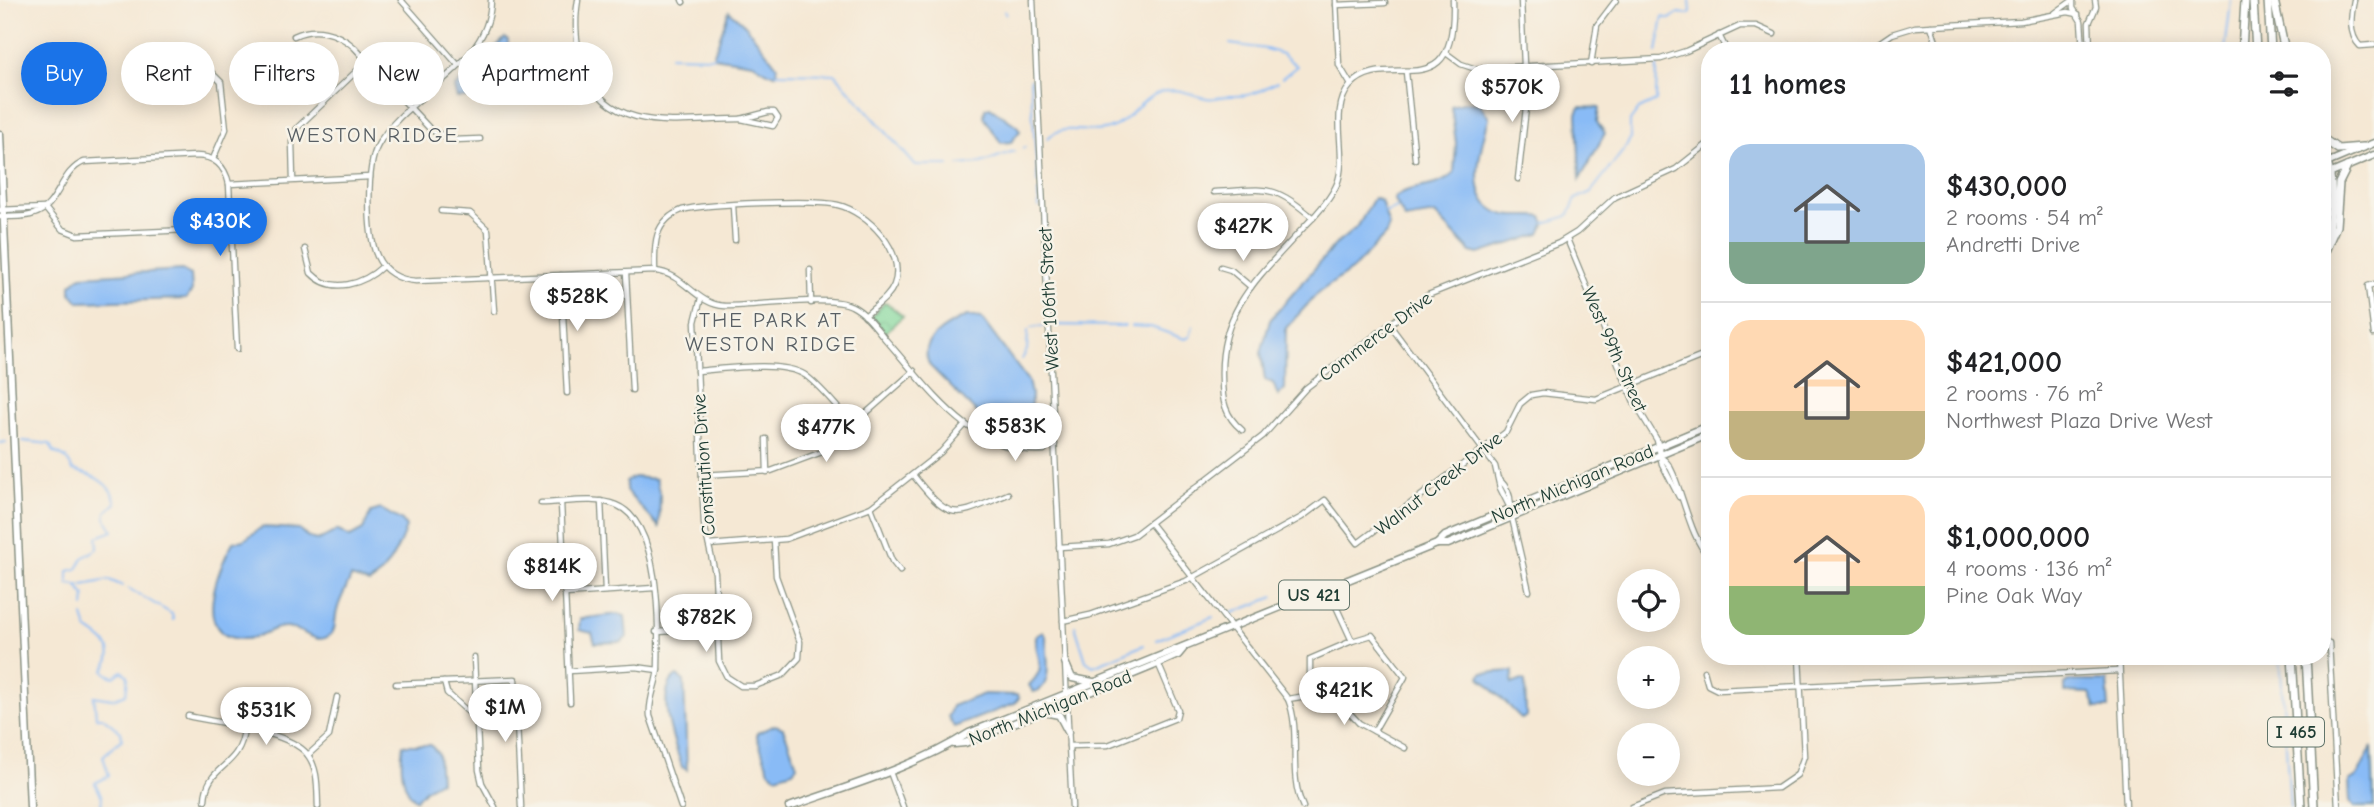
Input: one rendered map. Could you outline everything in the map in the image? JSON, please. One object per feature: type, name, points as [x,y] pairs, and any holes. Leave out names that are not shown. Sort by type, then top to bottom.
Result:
[{"type":"highway","points":[[2243,42],[2245,0]]},
{"type":"highway","points":[[2253,0],[2255,42]]},
{"type":"highway","points":[[2268,0],[2270,42]]},
{"type":"highway","points":[[2274,0],[2283,42]]},
{"type":"highway","points":[[2331,144],[2338,149],[2363,147]]},
{"type":"highway","points":[[2331,238],[2336,226],[2339,181],[2347,167]]},
{"type":"highway","points":[[2331,173],[2331,221]]},
{"type":"highway","name":"I 465","points":[[2293,665],[2301,807]]},
{"type":"highway","name":"I 465","points":[[2306,665],[2314,807]]},
{"type":"main road","points":[[0,134],[30,807]]},
{"type":"main road","points":[[2331,161],[2374,143]]},
{"type":"main road","points":[[2331,173],[2374,155]]},
{"type":"main road","name":"North Michigan Road","points":[[1437,544],[1445,536],[1701,429]]},
{"type":"main road","name":"North Michigan Road","points":[[952,744],[964,743],[1039,712],[1094,683],[1437,544],[1448,544],[1662,457],[1701,438]]},
{"type":"main road","name":"North Michigan Road","points":[[789,807],[889,770],[952,744],[969,733],[1178,655],[1183,649]]},
{"type":"main road","points":[[1065,662],[1075,680],[1094,683]]},
{"type":"main road","points":[[1039,712],[1059,715],[1068,732]]},
{"type":"street","points":[[401,0],[458,64]]},
{"type":"street","points":[[476,42],[484,32],[491,0]]},
{"type":"street","points":[[578,0],[576,23],[580,58],[594,90],[612,109],[644,119],[741,119],[770,111],[778,118],[776,125],[770,127],[741,119]]},
{"type":"street","name":"West 106th Street","points":[[1033,0],[1072,807]]},
{"type":"street","points":[[1242,430],[1226,411],[1221,360],[1231,318],[1251,287],[1330,198],[1340,174],[1341,108],[1351,85],[1373,73],[1406,72],[1429,66],[1446,53],[1454,30],[1453,0]]},
{"type":"street","points":[[1518,179],[1525,108],[1521,0]]},
{"type":"street","points":[[1591,64],[1597,26],[1615,0]]},
{"type":"street","points":[[2054,14],[2073,0],[2082,42]]},
{"type":"street","points":[[2090,42],[2089,23],[2095,0]]},
{"type":"street","points":[[2354,0],[2351,25],[2354,39],[2360,46],[2374,45]]},
{"type":"street","points":[[1351,85],[1339,65],[1336,2],[1385,3]]},
{"type":"street","points":[[1882,42],[1900,31],[1931,26],[2021,22],[2054,14],[2093,13]]},
{"type":"street","points":[[1703,42],[1747,25],[1762,27],[1774,34]]},
{"type":"street","points":[[1931,26],[1936,42]]},
{"type":"street","points":[[295,36],[310,30],[330,33],[353,46]]},
{"type":"street","points":[[1719,35],[1722,42]]},
{"type":"street","points":[[1446,53],[1471,68],[1524,67],[1666,58],[1701,43]]},
{"type":"street","points":[[458,66],[377,146],[370,177],[374,246],[383,266],[393,274],[411,281],[655,271],[674,276],[701,298],[725,306],[845,303],[865,316],[965,425],[979,435],[993,444],[1013,450],[1044,450],[1048,445],[1055,444]]},
{"type":"street","points":[[1406,72],[1415,159]]},
{"type":"street","points":[[293,180],[292,142],[297,128],[353,74]]},
{"type":"street","points":[[213,159],[226,129],[221,82],[215,75]]},
{"type":"street","points":[[408,105],[442,136],[457,140],[480,139]]},
{"type":"street","name":"Commerce Drive","points":[[1059,547],[1114,544],[1130,538],[1261,438],[1301,392],[1389,324],[1443,287],[1567,239],[1615,197],[1676,169],[1701,149]]},
{"type":"street","points":[[2,213],[32,215],[45,208],[70,170],[81,163],[196,156],[213,159],[224,170],[229,184],[237,349]]},
{"type":"street","points":[[229,184],[370,177]]},
{"type":"street","points":[[1214,192],[1279,192],[1313,218]]},
{"type":"street","points":[[655,271],[655,240],[660,226],[668,217],[686,209],[832,204],[864,217],[890,248],[897,268],[891,291],[865,316]]},
{"type":"street","points":[[733,206],[735,240]]},
{"type":"street","points":[[45,208],[62,229],[77,235],[231,228]]},
{"type":"street","points":[[441,211],[466,211],[484,225],[490,238],[494,311]]},
{"type":"street","name":"West 99th Street","points":[[1567,239],[1628,387],[1659,446],[1662,457],[1668,462],[1679,497],[1701,547]]},
{"type":"street","points":[[305,250],[311,273],[329,284],[360,282],[383,266]]},
{"type":"street","points":[[1222,267],[1231,270],[1251,287]]},
{"type":"street","points":[[810,270],[811,303]]},
{"type":"street","points":[[626,273],[632,390]]},
{"type":"street","points":[[561,275],[567,393]]},
{"type":"street","points":[[2371,285],[2374,334]]},
{"type":"street","name":"Constitution Drive","points":[[701,298],[695,317],[704,524],[715,573],[719,661],[723,672],[734,683],[752,686],[788,673],[799,658],[800,642],[777,581],[774,541]]},
{"type":"street","points":[[1389,324],[1484,450],[1500,480],[1530,591]]},
{"type":"street","name":"Walnut Creek Drive","points":[[1063,621],[1090,615],[1192,578],[1302,517],[1325,500],[1358,543],[1506,432],[1520,404],[1531,395],[1543,393],[1591,400],[1701,356]]},
{"type":"street","points":[[697,371],[775,368],[794,370],[812,381],[853,426]]},
{"type":"street","points":[[702,475],[767,472],[826,450],[914,371]]},
{"type":"street","points":[[709,545],[791,538],[871,507],[946,448],[965,425]]},
{"type":"street","points":[[979,435],[1012,440],[1043,440],[1048,445]]},
{"type":"street","points":[[766,439],[767,472]]},
{"type":"street","points":[[913,475],[936,503],[951,512],[967,511],[1008,494]]},
{"type":"street","points":[[601,502],[606,590]]},
{"type":"street","points":[[541,503],[601,502],[622,508],[640,526],[652,563],[654,587],[658,670],[650,716],[681,807]]},
{"type":"street","points":[[561,503],[570,702]]},
{"type":"street","points":[[871,507],[891,558],[900,570]]},
{"type":"street","points":[[1150,523],[1288,699],[1293,718],[1297,790],[1303,807]]},
{"type":"street","points":[[565,594],[654,587]]},
{"type":"street","points":[[1328,589],[1352,641]]},
{"type":"street","points":[[656,632],[718,629]]},
{"type":"street","points":[[1310,693],[1310,659],[1373,635],[1405,677],[1374,732]]},
{"type":"street","points":[[474,657],[482,783],[495,807]]},
{"type":"street","points":[[1069,746],[1108,745],[1176,718],[1178,710],[1158,663]]},
{"type":"street","points":[[1632,807],[1650,798],[1684,793],[1772,789],[1790,782],[1803,761],[1800,665]]},
{"type":"street","points":[[2119,665],[2126,807]]},
{"type":"street","points":[[2330,665],[2338,807]]},
{"type":"street","points":[[569,671],[636,667],[658,670]]},
{"type":"street","points":[[1704,671],[1708,685],[1715,690],[2119,671]]},
{"type":"street","points":[[396,684],[515,679],[521,807]]},
{"type":"street","points":[[444,682],[447,693],[477,720]]},
{"type":"street","points":[[1288,699],[1310,693],[1330,692],[1353,718],[1405,748]]},
{"type":"street","points":[[308,755],[329,736],[337,697]]},
{"type":"street","points":[[188,716],[287,739],[308,755],[317,776],[318,807]]},
{"type":"street","points":[[205,800],[209,779],[237,755],[244,729]]},
{"type":"street","points":[[889,770],[903,807]]},
{"type":"green space","points":[[885,302],[903,316],[885,333],[871,317]]},
{"type":"water","points":[[729,11],[745,25],[777,66],[776,74],[769,73],[753,63],[713,57]]},
{"type":"water","points":[[458,84],[458,98],[457,98],[454,88]]},
{"type":"water","points":[[1466,102],[1480,104],[1489,118],[1478,167],[1480,192],[1485,202],[1500,213],[1542,217],[1545,223],[1540,234],[1479,254],[1471,252],[1435,214],[1405,219],[1394,199],[1406,191],[1439,183],[1454,173],[1456,143],[1451,106]]},
{"type":"water","points":[[990,107],[1020,131],[1011,142],[1001,143],[984,117],[985,109]]},
{"type":"water","points":[[1580,107],[1599,108],[1597,122],[1605,133],[1580,179],[1577,114]]},
{"type":"water","points":[[1374,198],[1381,201],[1389,226],[1386,234],[1354,268],[1318,293],[1286,328],[1285,389],[1278,396],[1273,383],[1265,380],[1261,353],[1270,320],[1334,246],[1358,226]]},
{"type":"water","points":[[182,270],[191,275],[192,291],[186,299],[79,302],[71,293],[71,285],[81,276]]},
{"type":"water","points":[[967,316],[981,318],[1028,381],[1031,419],[1027,424],[1019,426],[997,423],[979,415],[930,366],[927,348],[930,341],[943,329]]},
{"type":"water","points":[[634,477],[656,479],[660,496],[659,527],[626,491],[626,481]]},
{"type":"water","points":[[381,509],[402,521],[406,527],[392,558],[375,579],[369,583],[351,577],[329,636],[318,639],[284,627],[242,639],[226,635],[217,626],[213,614],[216,583],[233,542],[244,540],[262,527],[299,529],[317,540],[337,530],[350,537],[363,530],[371,512]]},
{"type":"water","points":[[618,614],[625,616],[627,637],[622,642],[595,643],[592,633],[579,630],[580,619]]},
{"type":"water","points":[[1043,632],[1046,636],[1047,677],[1040,689],[1033,692],[1029,685],[1040,667],[1036,636]]},
{"type":"water","points":[[1513,671],[1512,684],[1522,680],[1525,682],[1526,716],[1522,719],[1480,677],[1482,673]]},
{"type":"water","points":[[677,676],[684,681],[687,770],[682,767],[675,746],[666,706],[670,683]]},
{"type":"water","points":[[2069,681],[2107,681],[2109,708],[2096,708],[2090,693],[2065,692],[2065,684]]},
{"type":"water","points":[[984,694],[1017,695],[1019,698],[1014,704],[954,727],[948,717],[952,706]]},
{"type":"water","points":[[775,725],[783,728],[797,765],[793,771],[776,776],[769,771],[757,737],[757,733]]},
{"type":"water","points":[[403,745],[431,745],[438,754],[440,781],[426,789],[416,800],[407,790],[405,783],[402,767]]},
{"type":"water","points":[[2372,747],[2374,807],[2354,807],[2350,801],[2349,781],[2358,775]]},
{"type":"waterway","points":[[1657,52],[1663,17],[1670,19],[1678,13],[1688,14],[1691,12],[1690,0]]},
{"type":"waterway","points":[[2226,42],[2231,0]]},
{"type":"waterway","points":[[1230,44],[1282,54],[1297,66],[1282,78]]},
{"type":"waterway","points":[[670,56],[713,57]]},
{"type":"waterway","points":[[1545,223],[1568,216],[1576,199],[1591,192],[1626,147],[1630,139],[1630,121],[1639,109],[1656,101],[1657,66]]},
{"type":"waterway","points":[[776,73],[835,74],[915,165],[949,165]]},
{"type":"waterway","points":[[1030,79],[1038,184]]},
{"type":"waterway","points":[[1047,139],[1060,131],[1100,131],[1116,126],[1148,98],[1165,91],[1181,91],[1213,98],[1239,96],[1260,91],[1277,82]]},
{"type":"waterway","points":[[959,165],[981,163],[1014,151]]},
{"type":"waterway","points":[[1038,192],[1039,207]]},
{"type":"waterway","points":[[1384,213],[1397,208]]},
{"type":"waterway","points":[[1053,325],[1125,326]]},
{"type":"waterway","points":[[1031,328],[1045,326]]},
{"type":"waterway","points":[[1131,326],[1151,327],[1185,339],[1190,337],[1193,326]]},
{"type":"waterway","points":[[1022,359],[1027,350],[1028,331]]},
{"type":"waterway","points":[[23,441],[50,444],[54,452],[66,458],[73,470],[100,481],[114,496],[116,503],[106,512],[105,518],[113,531],[97,537],[98,548],[83,558],[77,569],[68,571],[68,584],[76,585],[85,596],[84,607]]},
{"type":"waterway","points":[[0,443],[6,442]]},
{"type":"waterway","points":[[78,586],[109,580],[123,586]]},
{"type":"waterway","points":[[128,588],[172,614],[173,620]]},
{"type":"waterway","points":[[1230,614],[1274,597]]},
{"type":"waterway","points":[[83,616],[87,629],[104,641],[109,650],[110,656],[104,670],[114,677],[122,671],[128,676],[126,694],[112,699],[94,696],[96,717],[102,717],[121,732],[122,739],[103,756],[109,776],[95,783],[102,797],[101,807]]},
{"type":"waterway","points":[[1156,640],[1213,617]]},
{"type":"waterway","points":[[1075,626],[1086,661],[1093,666],[1144,645]]},
{"type":"waterway","points":[[2281,665],[2290,807]]},
{"type":"district","name":"WESTON RIDGE","points":[[373,135]]},
{"type":"district","name":"THE PARK AT WESTON RIDGE","points":[[771,332]]}]
